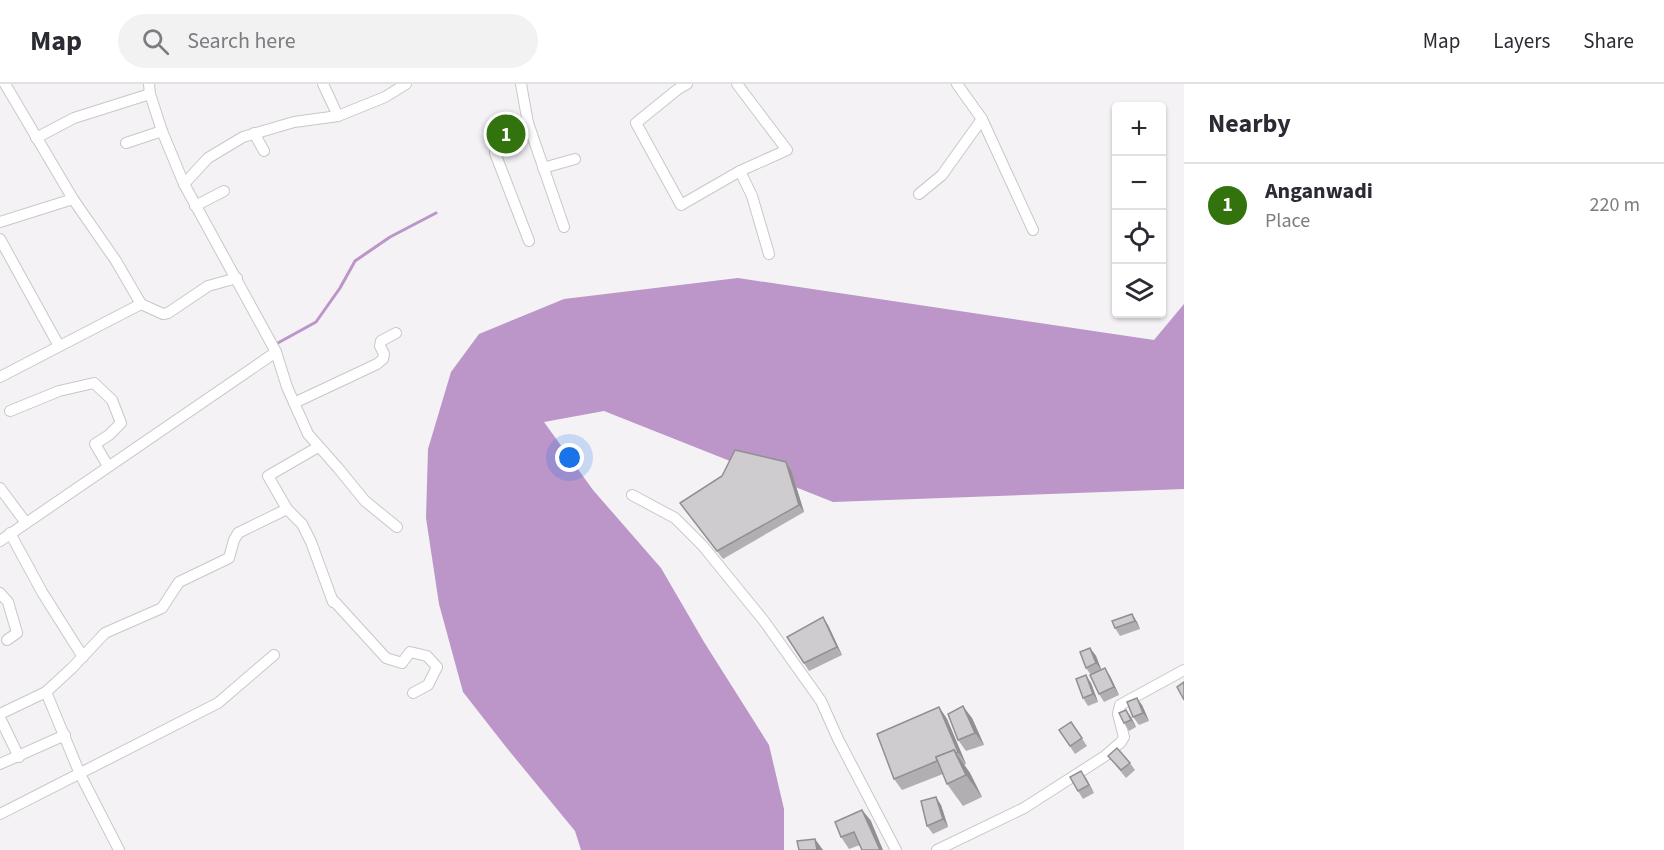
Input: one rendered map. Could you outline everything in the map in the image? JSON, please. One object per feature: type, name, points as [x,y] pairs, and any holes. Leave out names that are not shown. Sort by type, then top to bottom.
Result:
[{"type":"street","points":[[5,84],[73,199],[116,261],[141,304],[163,314],[168,313],[208,286],[237,278]]},
{"type":"street","points":[[323,84],[338,116]]},
{"type":"street","points":[[184,184],[208,158],[243,137],[294,122],[338,116],[385,97],[406,84]]},
{"type":"street","points":[[521,84],[528,123],[564,227]]},
{"type":"street","points":[[680,86],[636,123],[681,205],[740,171],[786,150],[737,84]]},
{"type":"street","points":[[957,84],[982,119],[1033,230]]},
{"type":"street","points":[[36,138],[74,118],[149,89],[162,130],[184,184],[276,352],[308,434],[365,501],[397,527]]},
{"type":"street","points":[[919,194],[942,174],[982,119]]},
{"type":"street","points":[[528,123],[495,153],[529,241]]},
{"type":"street","points":[[126,143],[162,130]]},
{"type":"street","points":[[254,133],[264,151]]},
{"type":"street","points":[[543,168],[575,159]]},
{"type":"street","points":[[740,171],[752,195],[769,254]]},
{"type":"street","points":[[195,206],[224,191]]},
{"type":"street","points":[[0,222],[73,199]]},
{"type":"street","points":[[0,238],[59,346]]},
{"type":"street","points":[[0,377],[141,304]]},
{"type":"street","points":[[294,403],[377,364],[383,359],[384,354],[380,346],[381,341],[396,333]]},
{"type":"street","points":[[0,541],[276,352]]},
{"type":"street","points":[[10,411],[59,391],[94,384],[112,400],[121,423],[95,444],[108,466]]},
{"type":"street","points":[[318,447],[268,477],[287,509],[302,524],[333,601],[386,658],[402,663],[410,652],[427,656],[437,668],[428,685],[413,693]]},
{"type":"street","points":[[0,488],[26,523]]},
{"type":"street","points":[[632,495],[675,518],[703,546],[764,621],[821,701],[838,739],[896,850]]},
{"type":"street","points":[[19,757],[0,716],[46,692],[105,633],[162,608],[179,582],[229,558],[238,533],[287,509]]},
{"type":"street","points":[[10,533],[42,592],[83,657]]},
{"type":"street","points":[[0,592],[8,602],[17,633],[7,640]]},
{"type":"street","points":[[0,814],[218,703],[274,655]]},
{"type":"street","points":[[936,850],[1024,808],[1104,756],[1124,737],[1118,714],[1120,705],[1184,670]]},
{"type":"street","points":[[46,692],[80,774],[119,850]]},
{"type":"street","points":[[0,764],[64,735]]},
{"type":"shaded area","points":[[738,278],[1154,340],[1184,304],[1184,489],[833,502],[604,411],[544,422],[593,490],[661,568],[704,642],[769,745],[784,809],[784,850],[581,850],[575,831],[463,692],[439,604],[426,518],[428,449],[451,372],[479,334],[564,299]]},
{"type":"building","points":[[506,126],[507,133],[497,140],[494,138],[494,134]]},
{"type":"building","points":[[735,450],[786,462],[799,505],[717,551],[680,503],[722,476]]},
{"type":"building","points":[[1132,614],[1135,621],[1115,628],[1112,621]]},
{"type":"building","points":[[823,617],[837,647],[804,663],[787,637]]},
{"type":"building","points":[[1090,648],[1096,663],[1086,668],[1080,652]]},
{"type":"building","points":[[1105,668],[1114,687],[1099,694],[1090,675]]},
{"type":"building","points":[[1086,675],[1093,694],[1083,698],[1076,679]]},
{"type":"building","points":[[1184,682],[1184,700],[1177,687]]},
{"type":"building","points":[[1137,698],[1143,713],[1133,717],[1127,702]]},
{"type":"building","points":[[963,706],[975,733],[958,740],[948,714]]},
{"type":"building","points":[[939,707],[958,752],[954,750],[936,757],[937,761],[894,779],[877,734]]},
{"type":"building","points":[[1126,710],[1131,720],[1124,723],[1119,713]]},
{"type":"building","points":[[1071,722],[1082,738],[1070,746],[1059,730]]},
{"type":"building","points":[[1117,748],[1130,763],[1121,770],[1108,756]]},
{"type":"building","points":[[954,750],[966,775],[947,784],[936,757]]},
{"type":"building","points":[[1081,771],[1089,785],[1078,791],[1070,777]]},
{"type":"building","points":[[936,797],[943,819],[927,826],[921,801]]},
{"type":"building","points":[[862,810],[880,850],[862,850],[854,832],[841,837],[835,822]]},
{"type":"building","points":[[815,839],[817,850],[799,850],[797,841]]},
{"type":"waterway","points":[[276,344],[316,322],[340,288],[355,261],[390,237],[436,213]]},
{"type":"place","name":"Anganwadi","points":[[506,134]]}]
